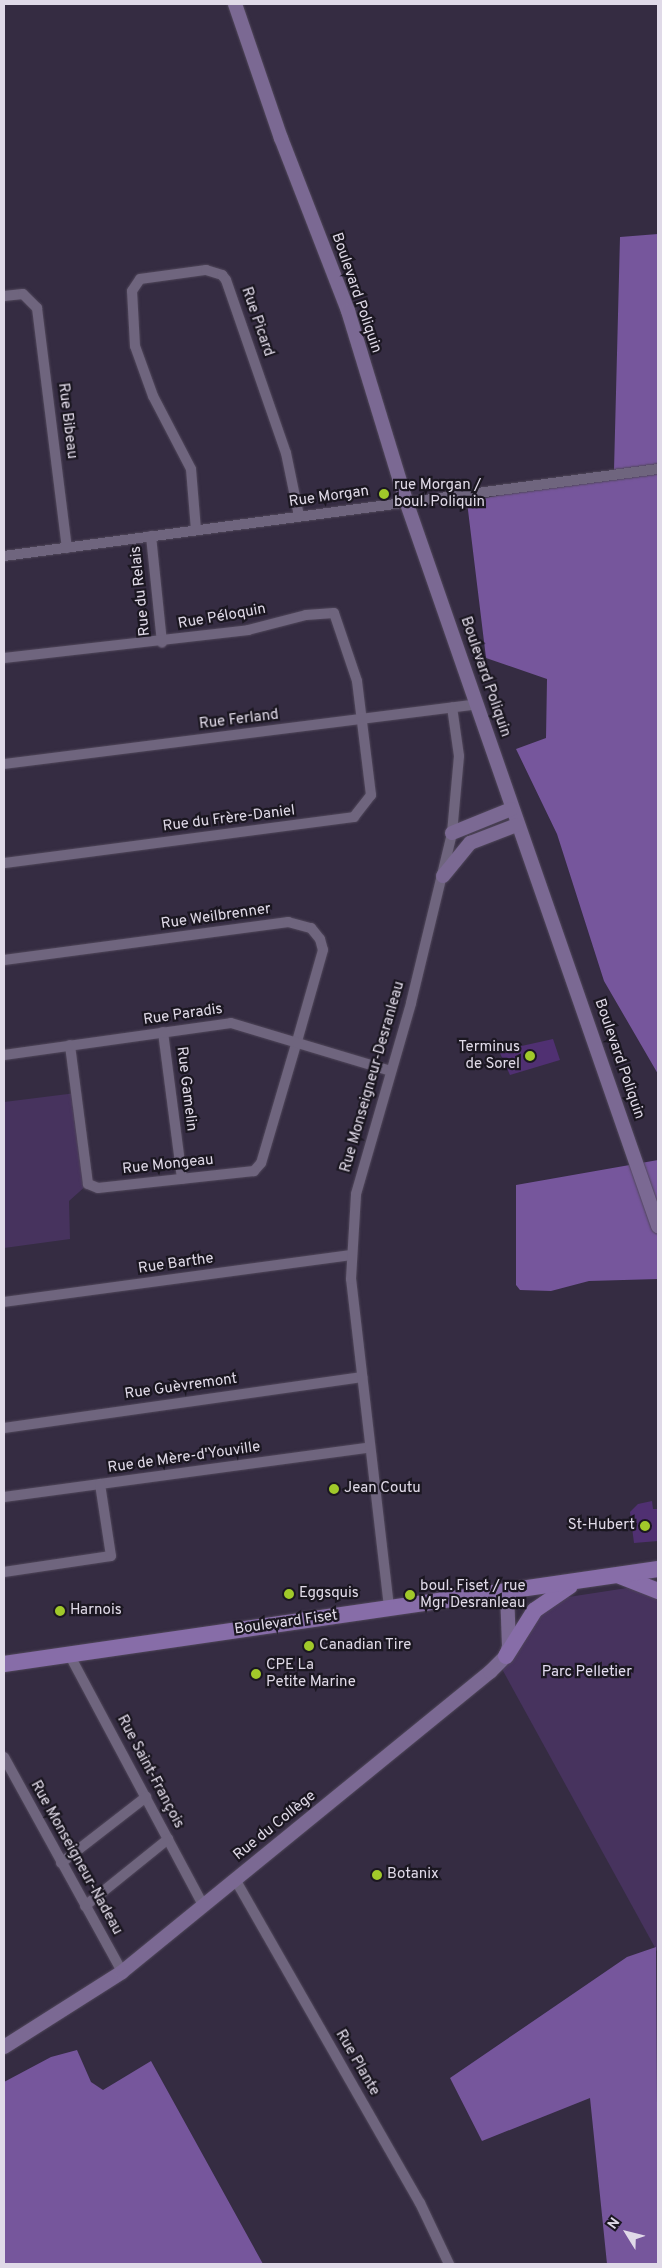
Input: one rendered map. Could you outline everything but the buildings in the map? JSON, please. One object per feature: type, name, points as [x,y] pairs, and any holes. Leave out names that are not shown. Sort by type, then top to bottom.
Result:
[{"type":"main road","name":"Boulevard Fiset","points":[[4,1664],[389,1607],[658,1570]]},
{"type":"main road","points":[[618,1575],[658,1591]]},
{"type":"main road","points":[[506,1656],[544,1600],[579,1581]]},
{"type":"street","name":"Boulevard Poliquin","points":[[235,4],[281,138],[348,311],[406,502],[478,704],[511,809],[658,1226]]},
{"type":"street","name":"Rue Picard","points":[[196,530],[191,470],[157,405],[135,346],[132,291],[140,279],[206,270],[222,275],[226,280],[286,453],[299,516]]},
{"type":"street","name":"Rue Bibeau","points":[[4,296],[23,294],[31,300],[39,317],[67,548]]},
{"type":"street","name":"Rue Morgan","points":[[4,556],[658,468]]},
{"type":"street","name":"Rue du Relais","points":[[151,536],[162,642]]},
{"type":"street","name":"Rue Péloquin","points":[[4,658],[162,642],[334,613],[355,672],[363,719]]},
{"type":"street","name":"Rue Ferland","points":[[4,764],[478,704]]},
{"type":"street","name":"Rue Monseigneur-Desranleau","points":[[389,1607],[368,1448],[352,1255],[360,1169],[391,1071],[443,876],[452,833],[458,756],[452,707]]},
{"type":"street","name":"Rue du Frère-Daniel","points":[[4,863],[354,817],[371,795],[363,719]]},
{"type":"street","points":[[452,833],[511,809]]},
{"type":"street","points":[[443,876],[459,852],[480,836],[517,825]]},
{"type":"street","points":[[452,833],[480,836]]},
{"type":"street","name":"Rue Weilbrenner","points":[[4,960],[298,922],[311,928],[322,950],[297,1041]]},
{"type":"street","name":"Rue Paradis","points":[[4,1055],[231,1023],[297,1041],[391,1071]]},
{"type":"street","name":"Rue Gamelin","points":[[163,1032],[182,1178]]},
{"type":"street","name":"Rue Mongeau","points":[[70,1046],[88,1184],[98,1188],[254,1171],[261,1163],[297,1041]]},
{"type":"street","name":"Rue Barthe","points":[[4,1302],[352,1255]]},
{"type":"street","name":"Rue Guèvremont","points":[[4,1428],[362,1376]]},
{"type":"street","name":"Rue de Mère-d'Youville","points":[[4,1497],[368,1448]]},
{"type":"street","points":[[4,1572],[110,1556],[100,1484]]},
{"type":"street","points":[[506,1656],[511,1636],[507,1592]]},
{"type":"street","name":"Rue Saint-François","points":[[69,1654],[204,1905]]},
{"type":"street","name":"Rue du Collège","points":[[4,2047],[122,1972],[506,1656]]},
{"type":"street","name":"Rue Monseigneur-Nadeau","points":[[4,1757],[122,1972]]},
{"type":"street","points":[[61,1863],[146,1797]]},
{"type":"street","points":[[85,1906],[168,1839]]},
{"type":"street","name":"Rue Plante","points":[[235,1879],[420,2203],[449,2264]]},
{"type":"green space","points":[[76,1093],[88,1184],[69,1201],[70,1239],[4,1248],[4,1102]]},
{"type":"green space","name":"Parc Pelletier","points":[[627,1588],[658,1593],[658,1953],[502,1669],[549,1600]]},
{"type":"shaded area","points":[[658,234],[658,1074],[604,981],[557,834],[516,749],[546,738],[547,679],[486,658],[467,502],[614,470],[620,237]]},
{"type":"shaded area","points":[[658,1160],[658,1279],[589,1281],[551,1291],[520,1290],[516,1285],[516,1185]]},
{"type":"shaded area","points":[[656,1947],[658,2264],[607,2264],[590,2098],[482,2141],[450,2078],[627,1957]]},
{"type":"shaded area","points":[[77,2050],[91,2082],[103,2090],[151,2061],[263,2264],[4,2264],[4,2082],[51,2057]]},
{"type":"place","name":"rue Morgan / boul. Poliquin","points":[[384,494]]},
{"type":"place","name":"Terminus de Sorel","points":[[530,1056]]},
{"type":"place","name":"Jean Coutu","points":[[334,1489]]},
{"type":"place","name":"St-Hubert","points":[[645,1526]]},
{"type":"place","name":"Eggsquis","points":[[289,1594]]},
{"type":"place","name":"boul. Fiset / rue Mgr Desranleau","points":[[410,1595]]},
{"type":"place","name":"Harnois","points":[[60,1611]]},
{"type":"place","name":"Canadian Tire","points":[[309,1646]]},
{"type":"place","name":"CPE La Petite Marine","points":[[256,1674]]},
{"type":"place","name":"Botanix","points":[[377,1875]]}]
